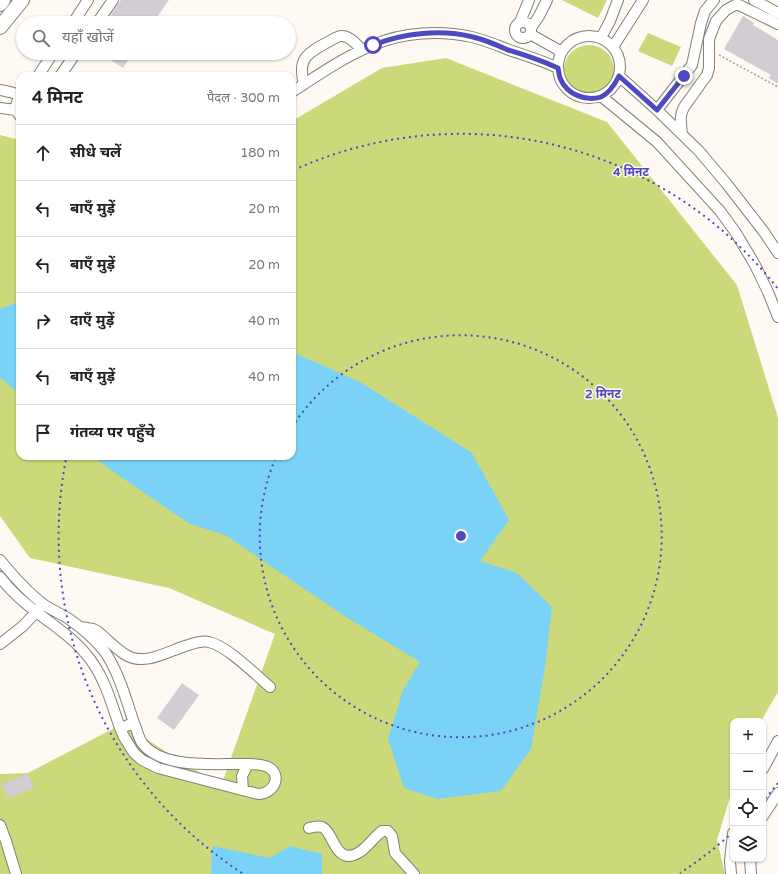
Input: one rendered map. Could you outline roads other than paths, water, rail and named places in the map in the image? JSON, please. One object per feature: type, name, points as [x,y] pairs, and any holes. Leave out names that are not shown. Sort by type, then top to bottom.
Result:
[{"type":"main road","points":[[0,4],[3,0]]},
{"type":"main road","points":[[0,27],[22,0]]},
{"type":"street","points":[[78,16],[88,0]]},
{"type":"street","points":[[102,16],[113,0]]},
{"type":"street","points":[[530,0],[520,22],[529,24],[530,31],[562,52]]},
{"type":"street","points":[[530,31],[547,0]]},
{"type":"street","points":[[601,38],[610,21],[618,0]]},
{"type":"street","points":[[614,47],[643,0]]},
{"type":"street","points":[[657,110],[687,72],[693,60],[700,26],[705,11],[714,0]]},
{"type":"street","points":[[754,0],[778,13]]},
{"type":"street","points":[[682,134],[680,120],[681,112],[707,75],[709,68],[709,44],[712,31],[721,14],[735,5],[743,3],[778,24]]},
{"type":"street","points":[[700,26],[712,31]]},
{"type":"street","points":[[296,89],[341,60],[385,40],[431,33],[455,34],[473,37],[558,68]]},
{"type":"street","points":[[588,35],[601,38],[608,41],[614,47],[619,56],[619,76],[613,87],[601,96],[591,98],[579,97],[568,90],[560,80],[558,68],[560,56],[565,47],[575,39],[588,35]]},
{"type":"street","points":[[304,84],[301,73],[302,66],[312,50],[342,36],[348,38],[362,50]]},
{"type":"street","points":[[41,72],[49,60]]},
{"type":"street","points":[[61,60],[67,65]]},
{"type":"street","points":[[63,72],[71,60]]},
{"type":"street","points":[[687,72],[702,82]]},
{"type":"street","points":[[619,76],[699,151],[764,232],[778,253]]},
{"type":"street","points":[[0,90],[16,94]]},
{"type":"street","points":[[601,96],[657,142],[720,211],[736,233],[755,265],[778,317]]},
{"type":"street","points":[[0,108],[16,112]]},
{"type":"street","points":[[0,560],[21,586],[43,604],[70,619],[105,652],[114,668],[141,741],[159,755],[171,760],[248,764],[268,767],[274,773],[275,782],[271,790],[263,794],[243,790],[158,768],[142,760],[131,748],[120,728],[104,681],[85,652],[16,595],[0,577]]},
{"type":"street","points":[[0,644],[23,626],[43,604]]},
{"type":"street","points":[[79,627],[98,631],[129,657],[143,659],[157,656],[198,642],[209,642],[218,645],[270,688]]},
{"type":"street","points":[[120,728],[134,723]]},
{"type":"street","points":[[766,763],[778,741]]},
{"type":"street","points":[[204,780],[207,763]]},
{"type":"street","points":[[243,790],[242,776],[248,764]]},
{"type":"street","points":[[766,811],[778,793]]},
{"type":"street","points":[[0,825],[16,874]]},
{"type":"street","points":[[309,828],[319,826],[325,829],[338,850],[344,855],[350,856],[360,853],[382,831],[388,831],[392,836],[395,853],[414,874]]},
{"type":"street","points":[[730,862],[731,874]]},
{"type":"street","points":[[750,862],[751,874]]},
{"type":"water","points":[[16,303],[16,391],[0,378],[0,309]]},
{"type":"water","points":[[296,354],[360,382],[472,453],[509,520],[480,561],[517,573],[552,607],[545,667],[531,749],[501,791],[437,799],[404,788],[388,739],[403,690],[420,662],[346,617],[225,535],[190,524],[97,460],[296,460]]},
{"type":"water","points":[[212,846],[270,858],[290,846],[322,854],[322,874],[211,874]]}]
